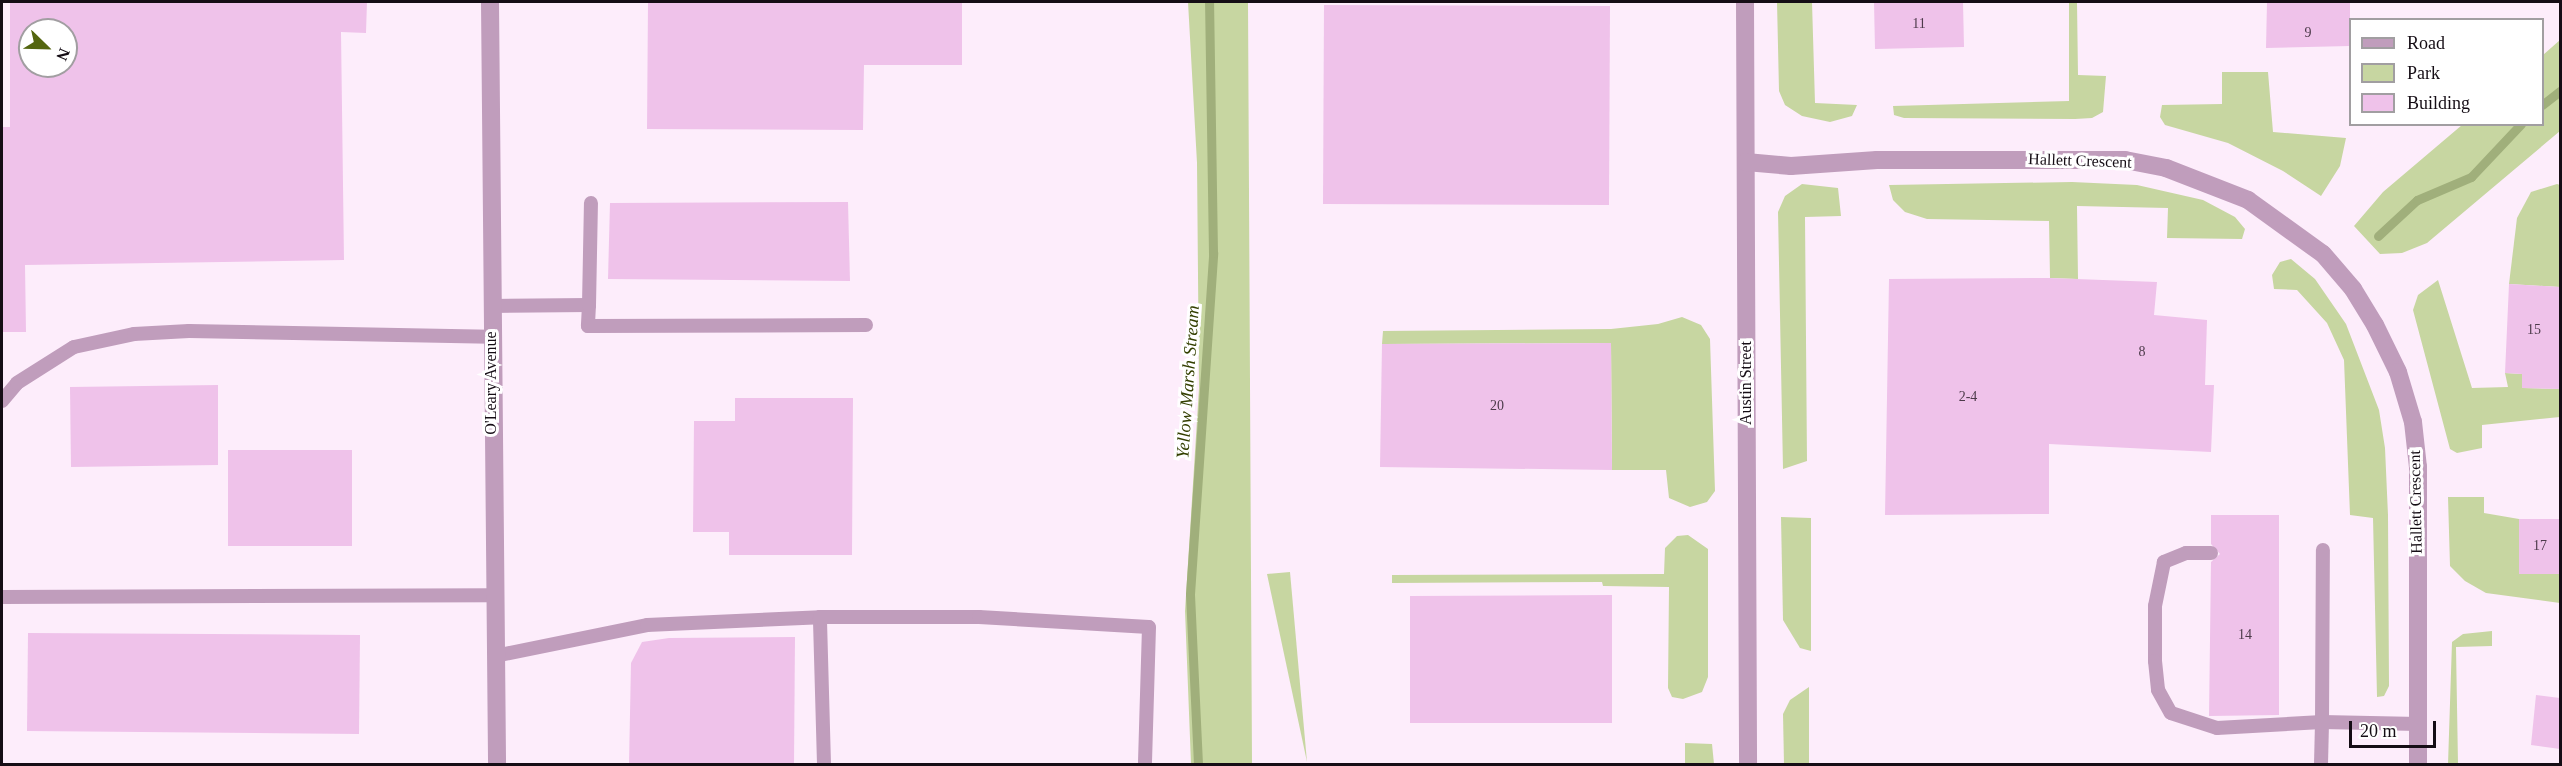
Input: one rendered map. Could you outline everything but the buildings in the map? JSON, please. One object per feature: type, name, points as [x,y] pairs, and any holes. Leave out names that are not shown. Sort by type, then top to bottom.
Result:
[{"type":"street","name":"O'Leary Avenue","points":[[490,2],[490,337],[496,765]]},
{"type":"street","name":"Austin Street","points":[[1745,2],[1748,765]]},
{"type":"street","name":"Hallett Crescent","points":[[1746,162],[1791,166],[1877,160],[2126,160],[2166,168],[2248,200],[2323,254],[2353,289],[2375,326],[2398,372],[2413,422],[2418,467],[2418,765]]},
{"type":"lane","points":[[591,204],[588,326],[866,325]]},
{"type":"lane","points":[[491,306],[589,305]]},
{"type":"lane","points":[[2,401],[17,383],[74,347],[134,334],[189,331],[490,337]]},
{"type":"lane","points":[[2321,765],[2324,550]]},
{"type":"lane","points":[[2211,553],[2186,553],[2164,562],[2155,606],[2155,662],[2158,690],[2171,713],[2217,728],[2322,722],[2419,724]]},
{"type":"lane","points":[[2,597],[493,595]]},
{"type":"lane","points":[[495,656],[647,625],[820,617],[979,617],[1149,627],[1145,765]]},
{"type":"lane","points":[[820,617],[824,765]]},
{"type":"green space","points":[[1188,2],[1248,2],[1252,764],[1191,764],[1185,611],[1199,388],[1197,163]]},
{"type":"green space","points":[[1777,2],[1812,2],[1815,103],[1857,105],[1852,116],[1830,122],[1802,116],[1785,105],[1779,91]]},
{"type":"green space","points":[[2069,2],[2077,2],[2078,75],[2106,76],[2103,112],[2092,118],[2075,119],[1904,118],[1894,115],[1893,106],[2069,101]]},
{"type":"green space","points":[[2560,40],[2560,131],[2427,243],[2402,253],[2380,254],[2354,226],[2383,192],[2461,126],[2544,126],[2544,54]]},
{"type":"green space","points":[[2222,72],[2268,72],[2273,132],[2346,138],[2340,166],[2321,196],[2283,171],[2228,143],[2165,125],[2160,117],[2162,105],[2222,104]]},
{"type":"green space","points":[[2072,182],[2137,185],[2203,200],[2235,217],[2245,229],[2242,239],[2167,238],[2168,208],[2077,206],[2078,279],[2050,278],[2049,221],[1927,219],[1905,212],[1893,200],[1889,185]]},
{"type":"green space","points":[[1802,184],[1838,188],[1841,216],[1805,217],[1807,461],[1783,469],[1778,212],[1785,196]]},
{"type":"green space","points":[[2560,185],[2560,287],[2509,284],[2517,218],[2531,192]]},
{"type":"green space","points":[[2291,259],[2315,279],[2346,324],[2379,410],[2385,448],[2388,515],[2389,686],[2384,696],[2377,697],[2373,518],[2350,515],[2344,360],[2327,323],[2297,290],[2274,289],[2272,275],[2280,262]]},
{"type":"green space","points":[[2438,280],[2472,388],[2508,387],[2505,373],[2522,374],[2523,388],[2560,389],[2560,417],[2482,425],[2482,448],[2457,453],[2450,449],[2413,310],[2418,295]]},
{"type":"green space","points":[[1682,317],[1701,325],[1710,339],[1715,491],[1707,502],[1690,507],[1669,498],[1666,470],[1612,470],[1611,343],[1382,344],[1383,331],[1611,329],[1658,324]]},
{"type":"green space","points":[[2448,497],[2484,497],[2484,513],[2519,519],[2519,574],[2560,574],[2560,603],[2486,593],[2465,581],[2450,566]]},
{"type":"green space","points":[[1781,517],[1811,518],[1811,651],[1800,648],[1783,620]]},
{"type":"green space","points":[[1688,535],[1708,549],[1708,677],[1702,692],[1683,699],[1672,697],[1668,688],[1669,587],[1603,586],[1602,582],[1392,583],[1392,575],[1664,574],[1665,548],[1677,536]]},
{"type":"green space","points":[[1290,572],[1307,762],[1267,574]]},
{"type":"green space","points":[[2492,631],[2492,646],[2456,647],[2458,764],[2448,764],[2452,642],[2463,634]]},
{"type":"green space","points":[[1809,687],[1809,764],[1784,764],[1783,714],[1790,700]]},
{"type":"green space","points":[[1685,743],[1712,744],[1714,764],[1685,764]]},
{"type":"waterway","name":"Yellow Marsh Stream","points":[[1198,764],[1190,594],[1213,253],[1209,2]]},
{"type":"waterway","points":[[2544,103],[2560,91]]},
{"type":"waterway","points":[[2378,236],[2417,200],[2471,177],[2519,126]]}]
